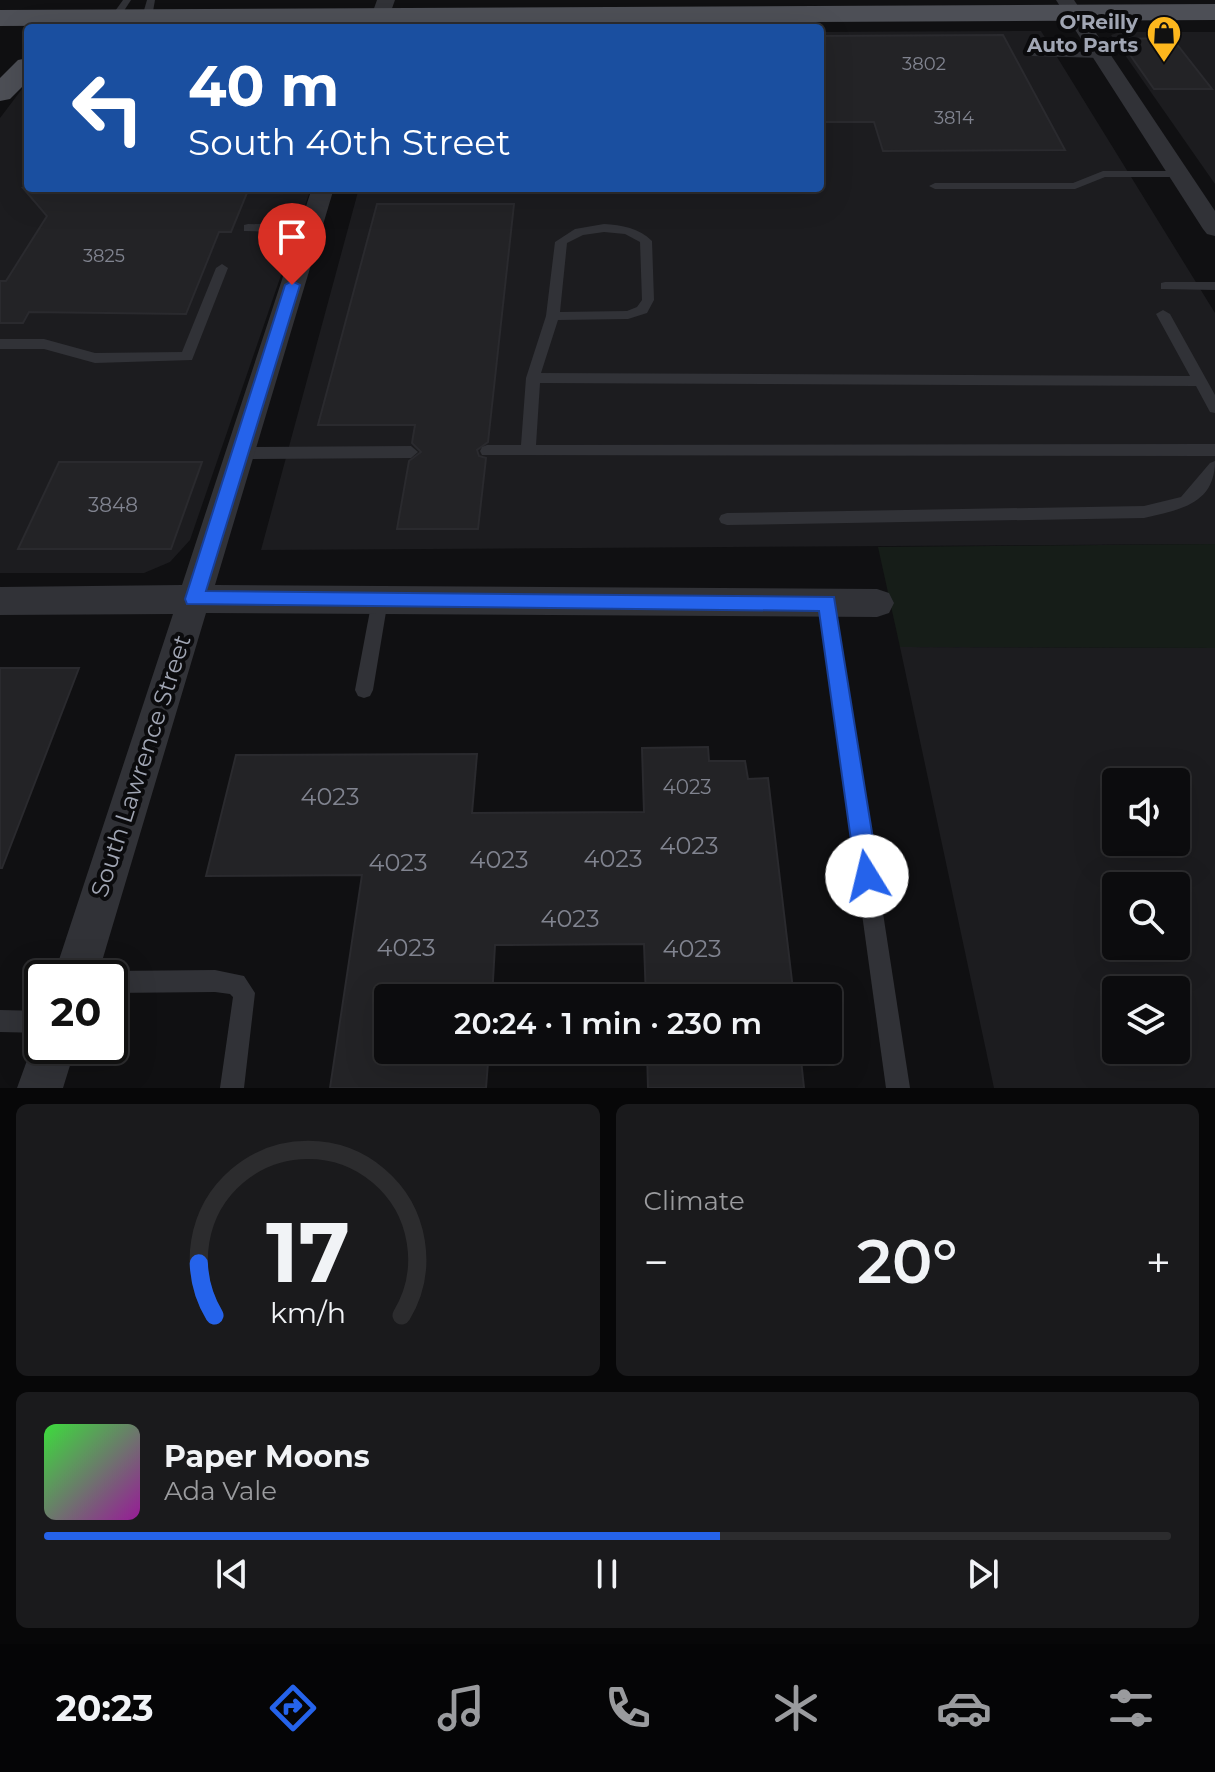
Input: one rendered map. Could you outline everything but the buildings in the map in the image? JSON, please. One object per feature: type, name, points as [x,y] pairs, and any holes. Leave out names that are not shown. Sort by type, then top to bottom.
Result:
[{"type":"main road","points":[[0,10],[3,0]]},
{"type":"main road","points":[[0,18],[65,23],[121,9],[381,14],[639,6],[785,13],[1069,6],[1215,12]]},
{"type":"main road","points":[[0,93],[24,70]]},
{"type":"street","points":[[1069,6],[1215,229]]},
{"type":"street","name":"South Lawrence Street","points":[[81,960],[322,192]]},
{"type":"street","points":[[0,601],[194,599],[877,603]]},
{"type":"street","points":[[40,1088],[48,1064]]},
{"type":"lane","points":[[1035,54],[1101,55]]},
{"type":"lane","points":[[935,186],[1075,186],[1103,174],[1179,174]]},
{"type":"lane","points":[[248,228],[310,229]]},
{"type":"lane","points":[[528,451],[533,378],[553,316],[561,242],[571,232],[625,229],[640,234],[646,241],[648,300],[642,310],[628,315],[553,316]]},
{"type":"lane","points":[[0,344],[44,344],[95,358],[187,357],[222,268]]},
{"type":"lane","points":[[1165,286],[1215,286]]},
{"type":"lane","points":[[1163,314],[1215,408]]},
{"type":"lane","points":[[533,378],[1200,381]]},
{"type":"lane","points":[[487,451],[1215,450]]},
{"type":"lane","points":[[240,453],[411,452]]},
{"type":"lane","points":[[727,519],[1144,512],[1186,502],[1215,467]]},
{"type":"lane","points":[[364,690],[380,600]]},
{"type":"lane","points":[[827,602],[898,1088]]},
{"type":"lane","points":[[128,982],[215,981],[236,984],[244,993],[232,1088]]},
{"type":"lane","points":[[0,1021],[24,1022]]},
{"type":"shaded area","points":[[1041,31],[1215,313],[1215,544],[261,550],[358,192],[824,192],[824,32]]},
{"type":"shaded area","points":[[1120,32],[1215,32],[1215,184],[1111,35]]},
{"type":"shaded area","points":[[24,86],[24,192],[310,192],[190,540],[170,562],[144,573],[0,573],[0,118]]},
{"type":"shaded area","points":[[1215,544],[1215,648],[900,647],[878,547]]},
{"type":"shaded area","points":[[900,647],[1215,648],[1215,1088],[994,1088]]},
{"type":"place","name":"O'Reilly Auto Parts","points":[[1164,64]]},
{"type":"route","points":[[292,285],[194,599],[827,602],[867,876]]}]
